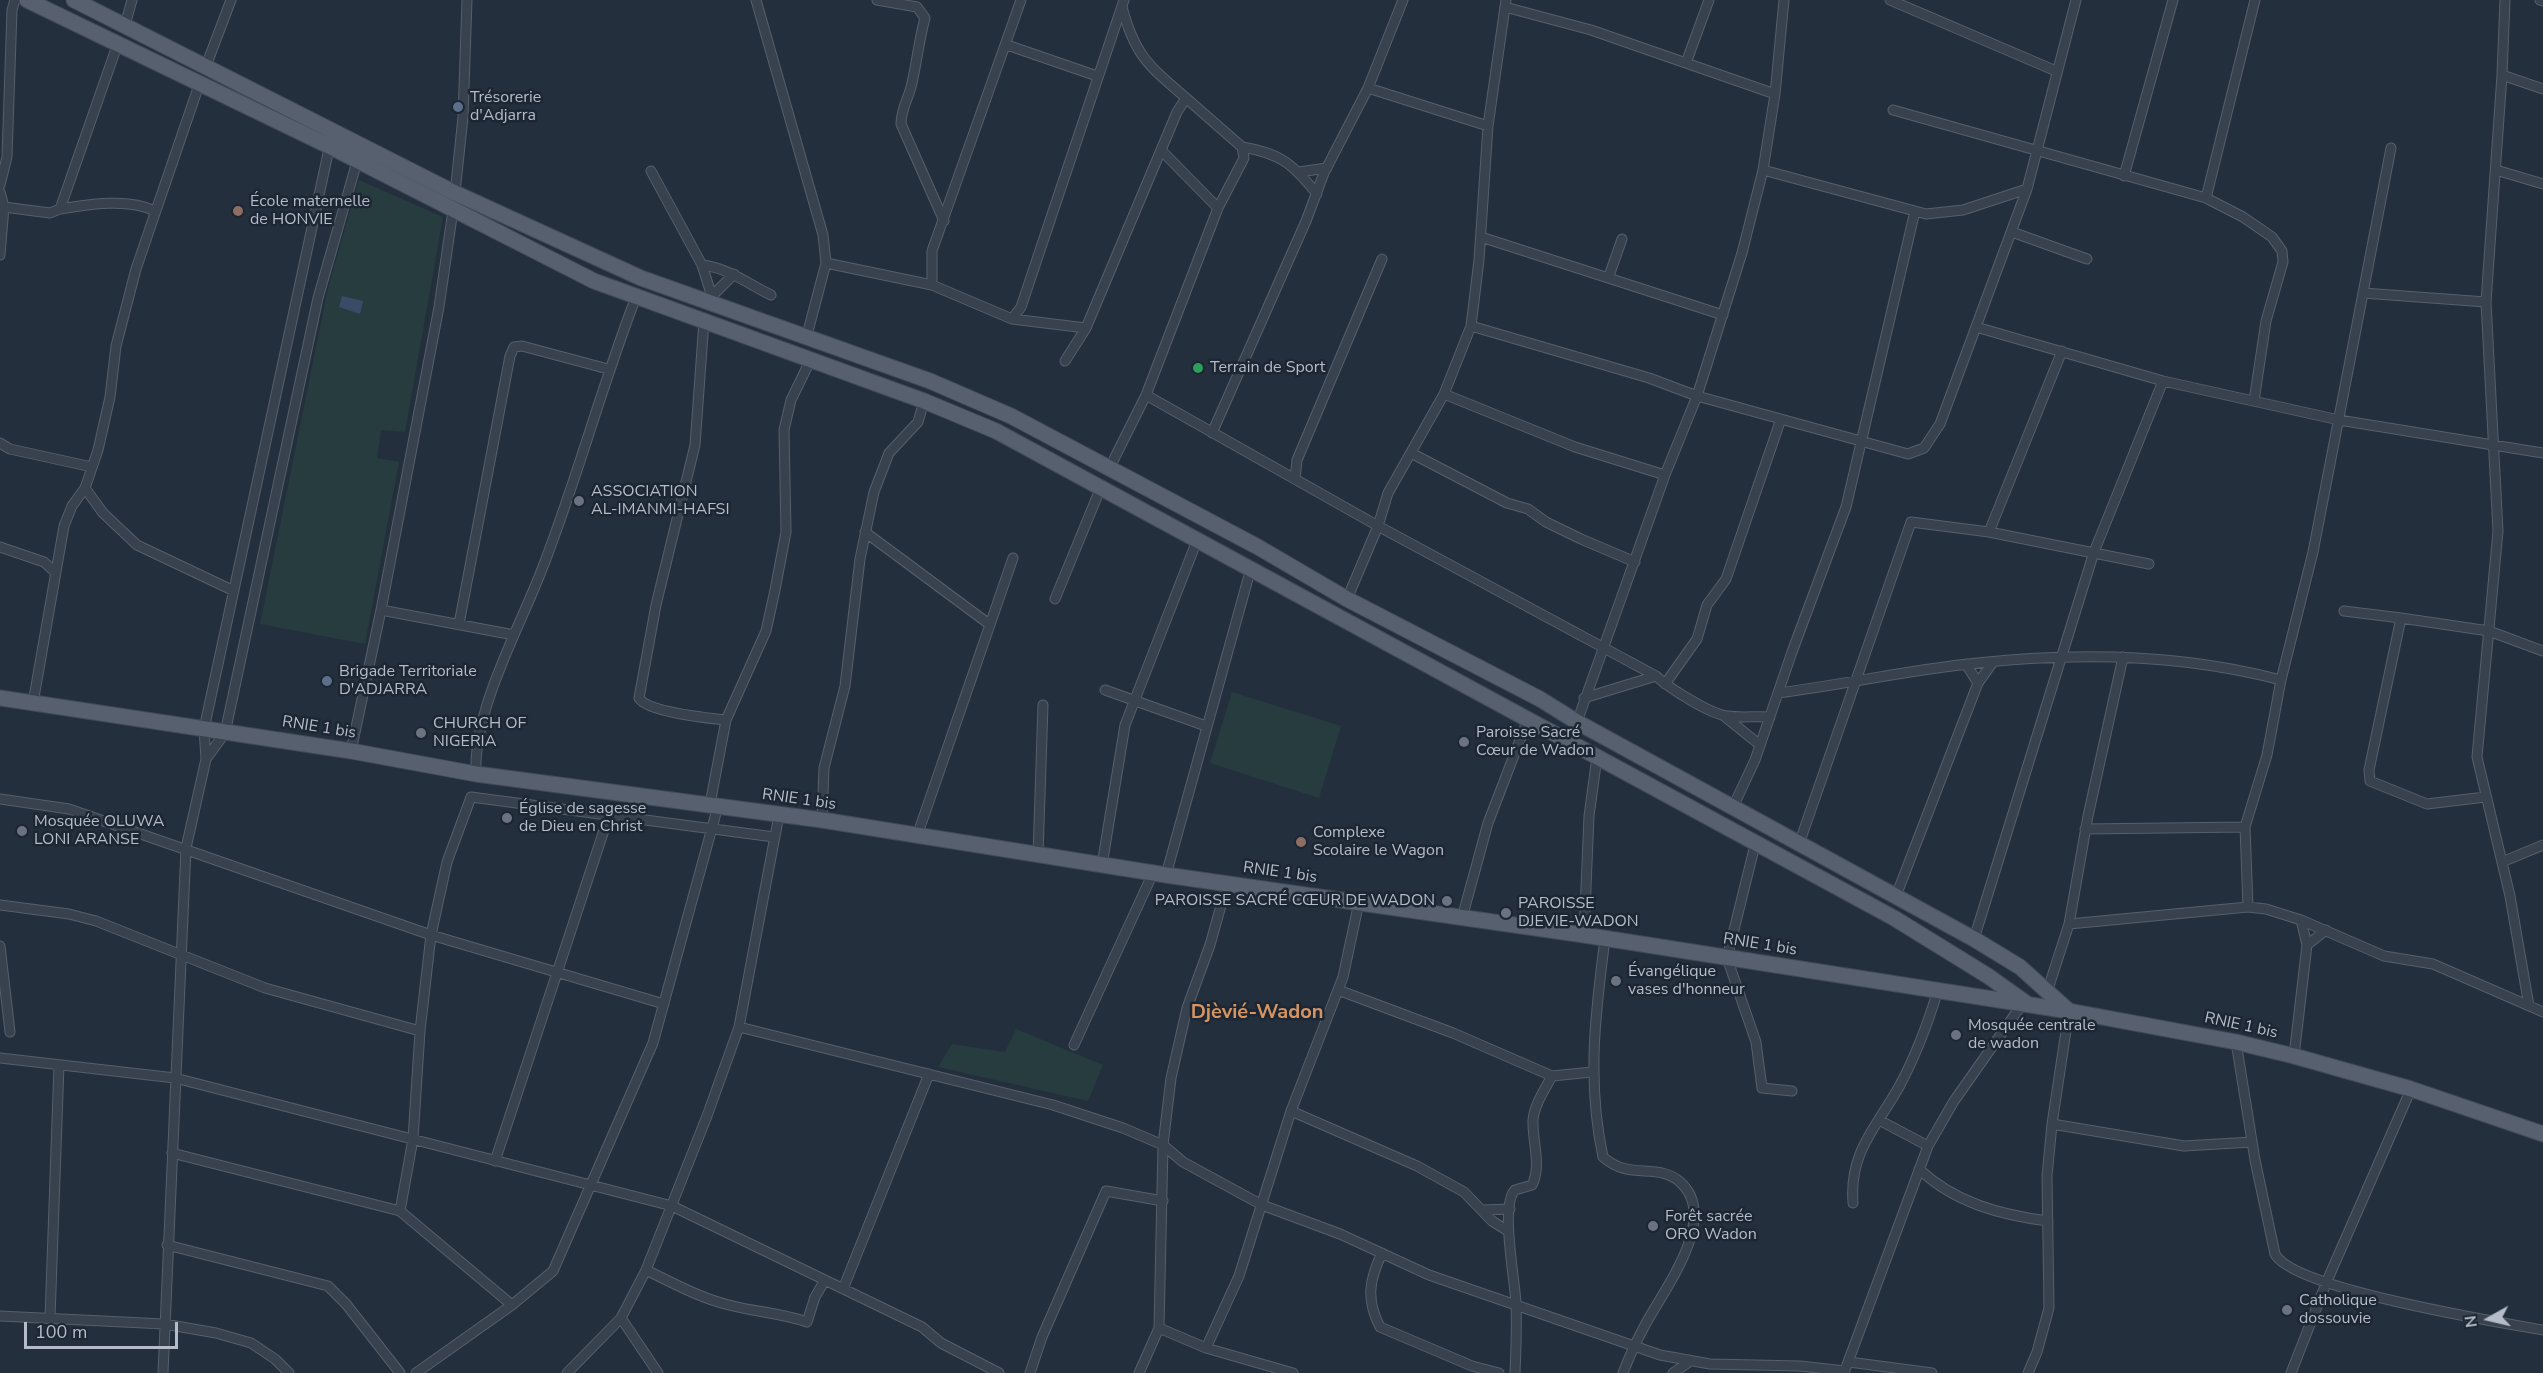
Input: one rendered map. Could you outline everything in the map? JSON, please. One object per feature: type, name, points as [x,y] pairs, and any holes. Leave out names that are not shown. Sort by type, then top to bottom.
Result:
[{"type":"main road","points":[[27,0],[329,146],[571,271],[636,297],[924,400],[996,431],[1198,538],[1894,918],[1988,976],[2025,1004]]},
{"type":"main road","points":[[74,0],[336,130],[455,193],[641,278],[714,299],[940,385],[1011,416],[1258,547],[1347,599],[1540,699],[1577,722],[1974,939],[2020,967],[2048,989],[2069,1011]]},
{"type":"main road","name":"RNIE 1 bis","points":[[0,698],[351,751],[476,774],[822,820],[1159,874],[1584,935],[2069,1011],[2236,1042],[2294,1056],[2410,1089],[2543,1134]]},
{"type":"street","points":[[0,185],[7,157],[12,10],[15,0]]},
{"type":"street","points":[[125,24],[132,0]]},
{"type":"street","points":[[206,66],[231,0]]},
{"type":"street","points":[[455,193],[463,117],[467,0]]},
{"type":"street","points":[[756,0],[823,235],[826,263],[807,335]]},
{"type":"street","points":[[877,0],[917,8],[926,18],[918,41],[912,86],[901,111],[901,124],[944,221]]},
{"type":"street","points":[[932,285],[932,251],[1007,45],[1021,0]]},
{"type":"street","points":[[1212,433],[1327,168],[1368,88],[1403,0]]},
{"type":"street","points":[[1686,63],[1709,0]]},
{"type":"street","points":[[1577,722],[1665,475],[1697,396],[1723,315],[1763,170],[1775,94],[1784,0]]},
{"type":"street","points":[[1890,0],[2056,71]]},
{"type":"street","points":[[1471,326],[1649,378],[1697,396],[1908,454],[1924,448],[1940,424],[2027,189],[2076,0]]},
{"type":"street","points":[[2124,176],[2173,0]]},
{"type":"street","points":[[2206,198],[2255,0]]},
{"type":"street","points":[[2505,0],[2486,302],[2498,531],[2477,757],[2524,967],[2529,1006]]},
{"type":"street","points":[[1347,599],[1378,526],[1388,493],[1444,394],[1471,326],[1481,237],[1488,126],[1505,3],[1591,30],[1775,94]]},
{"type":"street","points":[[1012,319],[1021,307],[1123,4]]},
{"type":"street","points":[[1123,4],[1130,36],[1144,62],[1242,147],[1278,155],[1299,172],[1317,194]]},
{"type":"street","points":[[60,209],[118,43]]},
{"type":"street","points":[[1007,45],[1097,76]]},
{"type":"street","points":[[2502,75],[2543,89]]},
{"type":"street","points":[[33,703],[64,526],[72,506],[85,488],[103,432],[116,346],[155,211],[200,85]]},
{"type":"street","points":[[1368,88],[1488,126]]},
{"type":"street","points":[[1065,361],[1086,328],[1161,150],[1186,98]]},
{"type":"street","points":[[1893,110],[2206,198],[2243,217],[2272,237],[2282,251],[2283,262],[2266,321],[2254,401]]},
{"type":"street","points":[[163,1373],[186,848],[206,759],[204,729],[329,146],[336,130]]},
{"type":"street","points":[[206,759],[225,733],[318,298],[363,144]]},
{"type":"street","points":[[1110,467],[1146,395],[1218,208],[1244,158],[1242,147]]},
{"type":"street","points":[[2248,907],[2245,827],[2267,754],[2281,680],[2313,552],[2391,148]]},
{"type":"street","points":[[1161,150],[1218,208]]},
{"type":"street","points":[[1299,172],[1327,168]]},
{"type":"street","points":[[1763,170],[1915,212],[1943,214],[2027,189]]},
{"type":"street","points":[[2496,170],[2543,184]]},
{"type":"street","points":[[651,171],[702,265],[714,299]]},
{"type":"street","points":[[0,192],[3,213],[0,255]]},
{"type":"street","points":[[3,213],[50,213],[60,209],[94,204],[147,207],[155,211]]},
{"type":"street","points":[[351,751],[381,610],[439,307],[453,210]]},
{"type":"street","points":[[1733,807],[1760,745],[1846,507],[1915,212]]},
{"type":"street","points":[[2012,232],[2087,259]]},
{"type":"street","points":[[1481,237],[1609,276],[1723,315]]},
{"type":"street","points":[[1609,276],[1622,239]]},
{"type":"street","points":[[1295,479],[1298,460],[1382,259]]},
{"type":"street","points":[[826,263],[932,285],[1012,319],[1086,328]]},
{"type":"street","points":[[702,265],[717,267],[734,274],[771,295]]},
{"type":"street","points":[[714,299],[734,274]]},
{"type":"street","points":[[2363,293],[2486,302]]},
{"type":"street","points":[[297,294],[318,298]]},
{"type":"street","points":[[476,774],[475,754],[481,721],[544,564],[608,369],[636,297]]},
{"type":"street","points":[[1021,307],[1026,321]]},
{"type":"street","points":[[704,321],[695,445],[656,605],[639,698],[644,704],[665,710],[726,720]]},
{"type":"street","points":[[1976,327],[2163,381],[2339,420],[2493,447],[2543,453]]},
{"type":"street","points":[[459,624],[510,356],[514,347],[522,346],[608,369]]},
{"type":"street","points":[[1989,532],[2062,351]]},
{"type":"street","points":[[416,1373],[512,1305],[553,1271],[652,1043],[711,828],[726,720],[754,660],[768,621],[786,532],[784,430],[792,400],[811,359]]},
{"type":"street","points":[[1974,939],[2059,657],[2094,552],[2163,381]]},
{"type":"street","points":[[1444,394],[1575,447],[1665,475]]},
{"type":"street","points":[[1146,395],[1378,526],[1656,676],[1665,684],[1724,716],[1760,745]]},
{"type":"street","points":[[822,820],[824,768],[844,686],[865,532],[874,492],[889,453],[918,422],[924,400]]},
{"type":"street","points":[[1665,684],[1697,639],[1707,605],[1726,579],[1781,419]]},
{"type":"street","points":[[0,443],[10,449],[92,467]]},
{"type":"street","points":[[1411,453],[1508,503],[1528,509],[1546,522],[1635,562]]},
{"type":"street","points":[[1280,471],[1298,460]]},
{"type":"street","points":[[1055,599],[1101,487]]},
{"type":"street","points":[[85,488],[103,513],[137,545],[234,591]]},
{"type":"street","points":[[1799,844],[1911,522],[1989,532],[2149,564]]},
{"type":"street","points":[[865,532],[989,624]]},
{"type":"street","points":[[1102,865],[1125,725],[1198,538]]},
{"type":"street","points":[[0,547],[44,562],[55,572]]},
{"type":"street","points":[[917,836],[1013,558]]},
{"type":"street","points":[[1074,1045],[1159,874],[1206,726],[1251,568]]},
{"type":"street","points":[[381,610],[514,635]]},
{"type":"street","points":[[2344,611],[2489,630],[2543,651]]},
{"type":"street","points":[[2401,618],[2379,718],[2370,781],[2427,804],[2485,797]]},
{"type":"street","points":[[1778,693],[1966,664],[2059,657],[2122,657],[2211,664],[2281,680]]},
{"type":"street","points":[[2048,989],[2069,924],[2085,829],[2122,657]]},
{"type":"street","points":[[1896,896],[1978,683],[1993,662]]},
{"type":"street","points":[[1966,664],[1978,683]]},
{"type":"street","points":[[1584,698],[1656,676]]},
{"type":"street","points":[[1105,690],[1206,726]]},
{"type":"street","points":[[1038,855],[1043,705]]},
{"type":"street","points":[[1724,716],[1770,717]]},
{"type":"street","points":[[1462,918],[1488,823],[1528,719]]},
{"type":"street","points":[[1584,935],[1588,816],[1597,757]]},
{"type":"street","points":[[400,1211],[413,1139],[420,1031],[431,935],[447,862],[471,797],[774,837]]},
{"type":"street","points":[[0,799],[69,808],[431,935],[664,1004]]},
{"type":"street","points":[[495,1161],[609,815]]},
{"type":"street","points":[[567,1373],[621,1318],[646,1270],[672,1206],[739,1027],[779,815]]},
{"type":"street","points":[[2085,829],[2245,827]]},
{"type":"street","points":[[1756,842],[1726,958],[1756,1042],[1761,1088],[1792,1091]]},
{"type":"street","points":[[2502,862],[2543,845]]},
{"type":"street","points":[[1139,1373],[1159,1328],[1163,1145],[1171,1078],[1187,1008],[1210,945],[1227,884]]},
{"type":"street","points":[[1206,1348],[1239,1276],[1290,1111],[1338,990],[1359,902]]},
{"type":"street","points":[[0,905],[69,914],[96,921],[265,988],[420,1031]]},
{"type":"street","points":[[2069,924],[2248,907],[2266,909],[2301,920],[2384,956],[2433,964],[2543,1012]]},
{"type":"street","points":[[2294,1056],[2307,945],[2301,920]]},
{"type":"street","points":[[2307,945],[2326,930]]},
{"type":"street","points":[[1605,939],[1592,1072],[1603,1157],[1621,1170],[1653,1172],[1679,1181],[1687,1190],[1695,1218],[1683,1259],[1634,1347],[1623,1373]]},
{"type":"street","points":[[0,945],[10,1032]]},
{"type":"street","points":[[1338,990],[1453,1033],[1552,1076],[1592,1072]]},
{"type":"street","points":[[1853,1203],[1855,1163],[1865,1139],[1879,1120],[1911,1062],[1938,990]]},
{"type":"street","points":[[1846,1369],[1928,1146],[1954,1101],[2025,1004]]},
{"type":"street","points":[[2028,1373],[2037,1352],[2049,1308],[2047,1176],[2052,1124],[2069,1011]]},
{"type":"street","points":[[739,1027],[1053,1105],[1123,1128],[1163,1145],[1183,1162],[1262,1205],[1340,1234],[1429,1275],[1634,1347],[1709,1368],[1800,1366],[1932,1373]]},
{"type":"street","points":[[2236,1042],[2252,1142],[2278,1259],[2288,1267],[2408,1306],[2543,1330]]},
{"type":"street","points":[[0,1058],[175,1078],[672,1206],[922,1328],[941,1343],[999,1373]]},
{"type":"street","points":[[50,1318],[59,1065]]},
{"type":"street","points":[[843,1289],[929,1074]]},
{"type":"street","points":[[1515,1373],[1516,1307],[1508,1231],[1511,1194],[1534,1182],[1536,1170],[1534,1118],[1552,1076]]},
{"type":"street","points":[[2291,1373],[2327,1281],[2410,1089]]},
{"type":"street","points":[[1290,1111],[1418,1166],[1464,1192],[1508,1231]]},
{"type":"street","points":[[1879,1120],[1928,1146]]},
{"type":"street","points":[[2052,1124],[2184,1146],[2252,1142]]},
{"type":"street","points":[[172,1153],[400,1211],[512,1305]]},
{"type":"street","points":[[1919,1169],[1951,1192],[1983,1208],[2048,1221]]},
{"type":"street","points":[[1030,1373],[1042,1337],[1106,1191],[1163,1202]]},
{"type":"street","points":[[1483,1210],[1510,1209]]},
{"type":"street","points":[[167,1245],[328,1286],[346,1304],[400,1373]]},
{"type":"street","points":[[1382,1253],[1371,1276],[1369,1293],[1371,1311],[1380,1327],[1472,1366],[1499,1373]]},
{"type":"street","points":[[646,1270],[703,1297],[730,1306],[784,1314],[807,1322],[815,1297],[825,1280]]},
{"type":"street","points":[[0,1316],[164,1324],[216,1333],[251,1343],[289,1373]]},
{"type":"street","points":[[621,1318],[658,1373]]},
{"type":"street","points":[[1159,1328],[1206,1348],[1293,1373]]},
{"type":"street","points":[[1672,1373],[1689,1362]]},
{"type":"green space","points":[[359,180],[443,217],[405,432],[381,430],[377,458],[399,462],[365,644],[260,624],[328,288]]},
{"type":"green space","points":[[1232,692],[1341,726],[1319,798],[1210,763]]},
{"type":"green space","points":[[1016,1029],[1103,1065],[1088,1101],[938,1067],[952,1044],[1005,1052]]},
{"type":"water","points":[[342,296],[363,301],[360,314],[339,307]]},
{"type":"place","name":"Trésorerie d'Adjarra","points":[[458,107]]},
{"type":"place","name":"École maternelle de HONVIE","points":[[238,211]]},
{"type":"place","name":"Terrain de Sport","points":[[1198,368]]},
{"type":"place","name":"ASSOCIATION AL-IMANMI-HAFSI","points":[[579,501]]},
{"type":"place","name":"Brigade Territoriale D'ADJARRA","points":[[327,681]]},
{"type":"place","name":"CHURCH OF NIGERIA","points":[[421,733]]},
{"type":"place","name":"Paroisse Sacré Cœur de Wadon","points":[[1464,742]]},
{"type":"place","name":"Église de sagesse de Dieu en Christ","points":[[507,818]]},
{"type":"place","name":"Mosquée OLUWA LONI ARANSE","points":[[22,831]]},
{"type":"place","name":"Complexe Scolaire le Wagon","points":[[1301,842]]},
{"type":"place","name":"PAROISSE SACRÉ CŒUR DE WADON","points":[[1447,901]]},
{"type":"place","name":"PAROISSE DJEVIE-WADON","points":[[1506,913]]},
{"type":"place","name":"Évangélique vases d'honneur","points":[[1616,981]]},
{"type":"place","name":"Mosquée centrale de wadon","points":[[1956,1035]]},
{"type":"place","name":"Forêt sacrée ORO Wadon","points":[[1653,1226]]},
{"type":"place","name":"Catholique dossouvie","points":[[2287,1310]]},
{"type":"district","name":"Djèvié-Wadon","points":[[1257,1013]]}]
